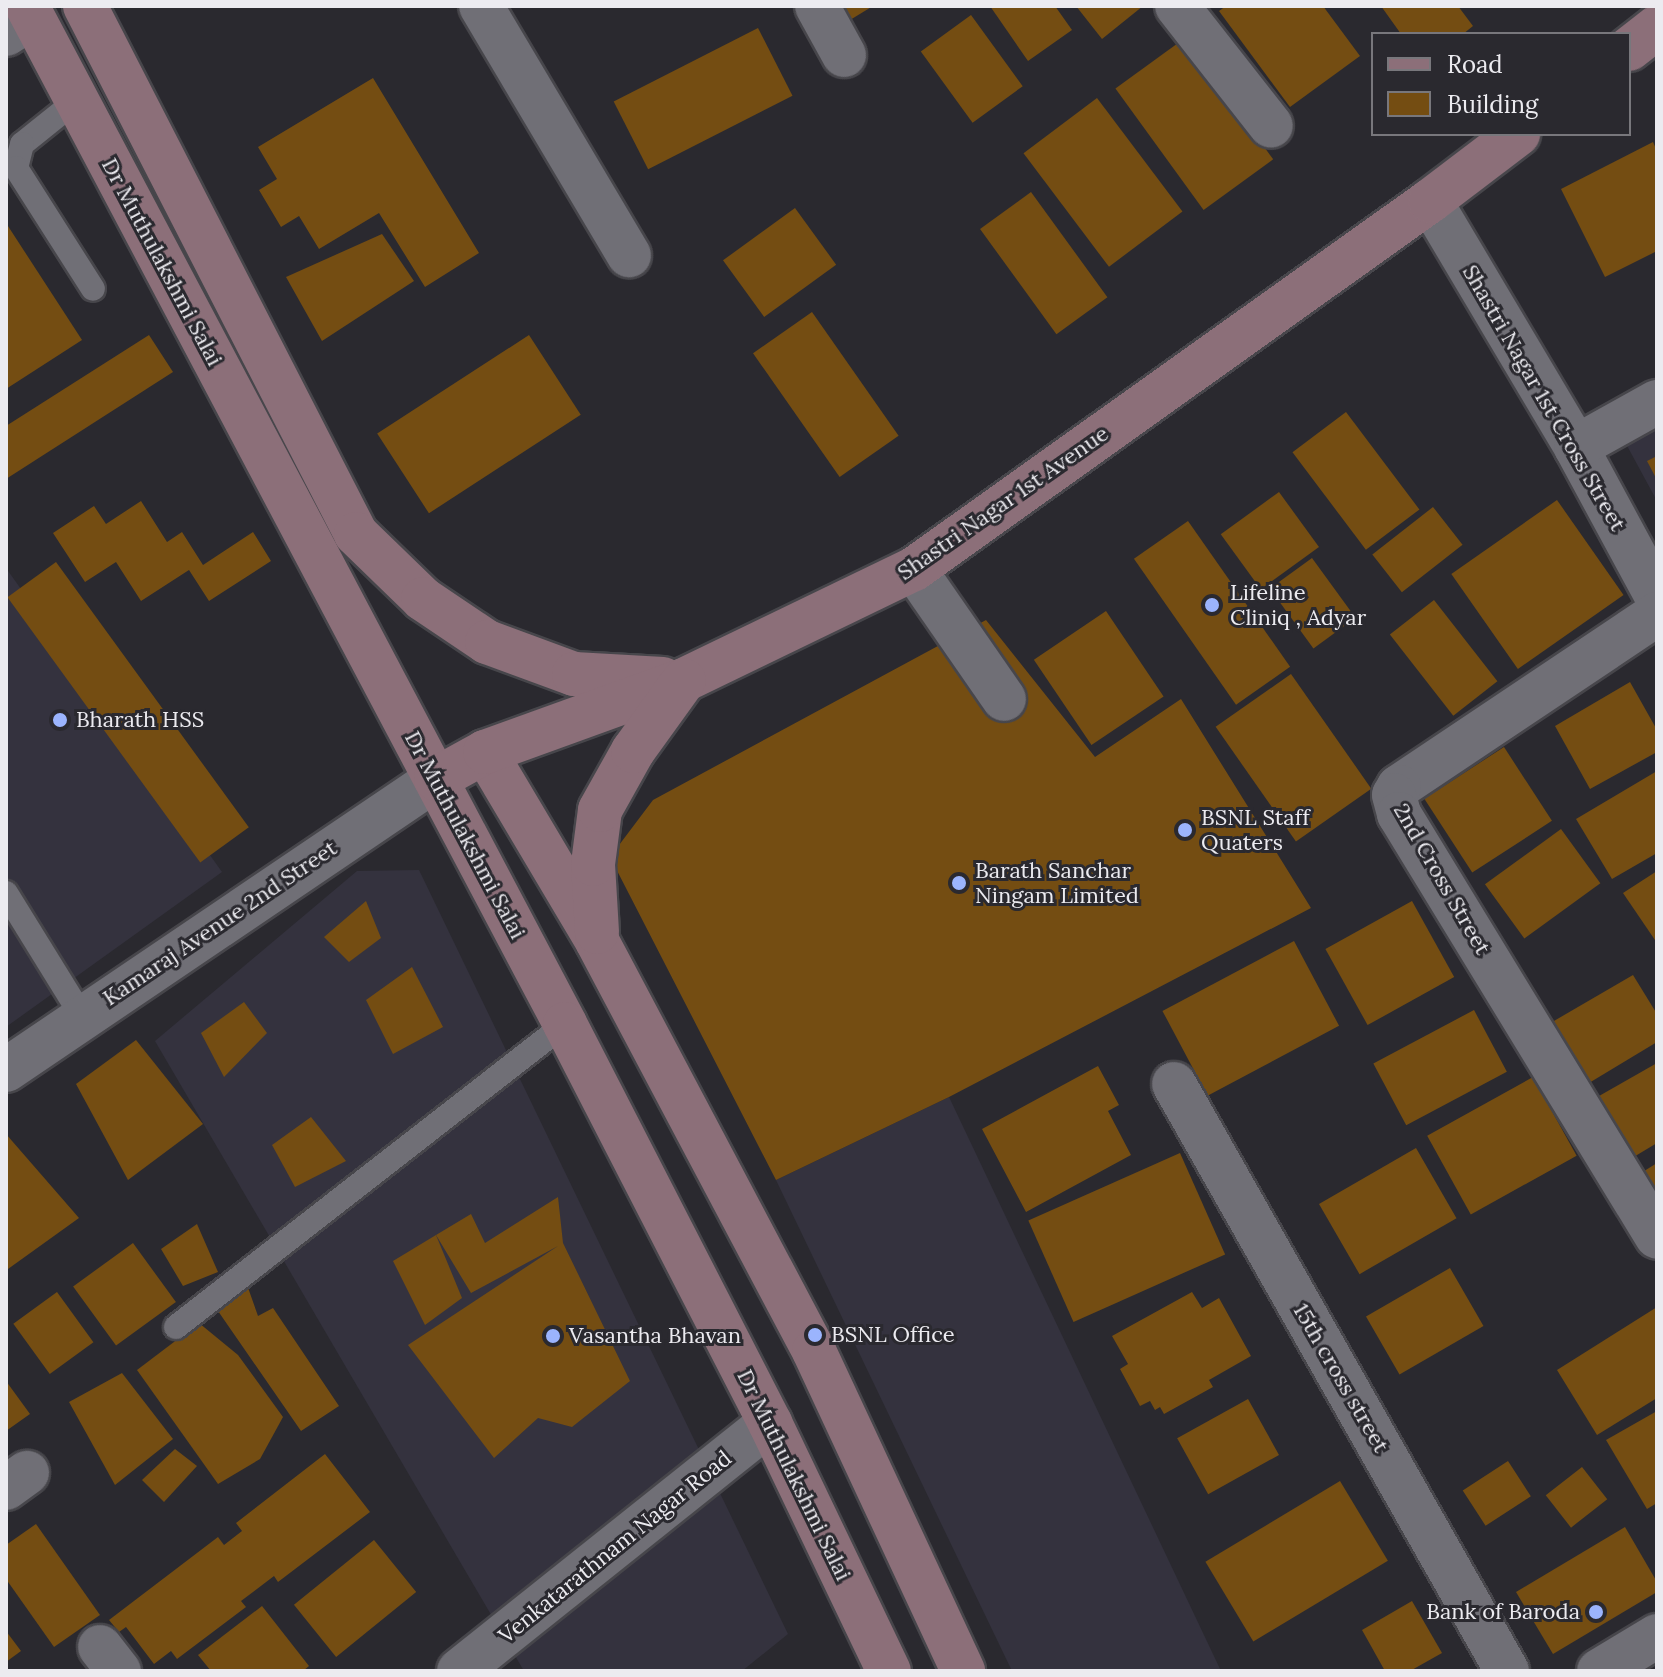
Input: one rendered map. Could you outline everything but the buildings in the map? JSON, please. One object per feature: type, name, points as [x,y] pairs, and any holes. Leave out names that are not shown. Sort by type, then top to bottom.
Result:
[{"type":"main road","points":[[85,6],[356,534],[423,599],[487,642],[574,674],[684,680]]},
{"type":"main road","name":"Dr Muthulakshmi Salai","points":[[22,19],[77,100],[565,1024],[770,1423],[889,1671]]},
{"type":"main road","points":[[1631,47],[1657,27]]},
{"type":"main road","name":"Shastri Nagar 1st Avenue","points":[[436,779],[485,752],[684,680],[914,569],[1430,201],[1515,136]]},
{"type":"main road","points":[[597,941],[593,864],[600,810],[633,751],[684,680]]},
{"type":"main road","points":[[485,752],[597,941],[814,1351],[963,1671]]},
{"type":"street","points":[[481,6],[629,255]]},
{"type":"street","points":[[817,6],[844,55]]},
{"type":"street","points":[[1177,6],[1271,126]]},
{"type":"street","name":"Shastri Nagar 1st Cross Street","points":[[1430,201],[1576,447],[1657,597]]},
{"type":"street","points":[[1576,447],[1657,402]]},
{"type":"street","points":[[914,569],[1004,699]]},
{"type":"street","name":"2nd Cross Street","points":[[1657,614],[1399,787],[1394,795],[1399,814],[1657,1237]]},
{"type":"street","name":"Kamaraj Avenue 2nd Street","points":[[6,1070],[436,779]]},
{"type":"street","name":"15th cross street","points":[[1174,1084],[1507,1671]]},
{"type":"street","name":"Venkatarathnam Nagar Road","points":[[459,1671],[770,1423]]},
{"type":"lane","points":[[77,100],[22,144],[16,168],[93,289]]},
{"type":"lane","points":[[6,893],[82,1016]]},
{"type":"lane","points":[[176,1327],[565,1024]]},
{"type":"shaded area","points":[[1657,424],[1657,501],[1625,442]]},
{"type":"shaded area","name":"Bharath HSS","points":[[6,568],[222,872],[6,1027]]},
{"type":"shaded area","points":[[419,870],[788,1634],[742,1671],[524,1671],[155,1041],[357,871]]},
{"type":"shaded area","points":[[949,1097],[1221,1671],[1012,1671],[776,1180]]},
{"type":"place","name":"Lifeline Cliniq , Adyar","points":[[1212,605]]},
{"type":"place","name":"Bharath HSS","points":[[60,720]]},
{"type":"place","name":"BSNL Staff Quaters","points":[[1185,830]]},
{"type":"place","name":"Barath Sanchar Ningam Limited","points":[[959,883]]},
{"type":"place","name":"BSNL Office","points":[[815,1335]]},
{"type":"place","name":"Vasantha Bhavan","points":[[553,1336]]},
{"type":"place","name":"Bank of Baroda","points":[[1596,1612]]}]
